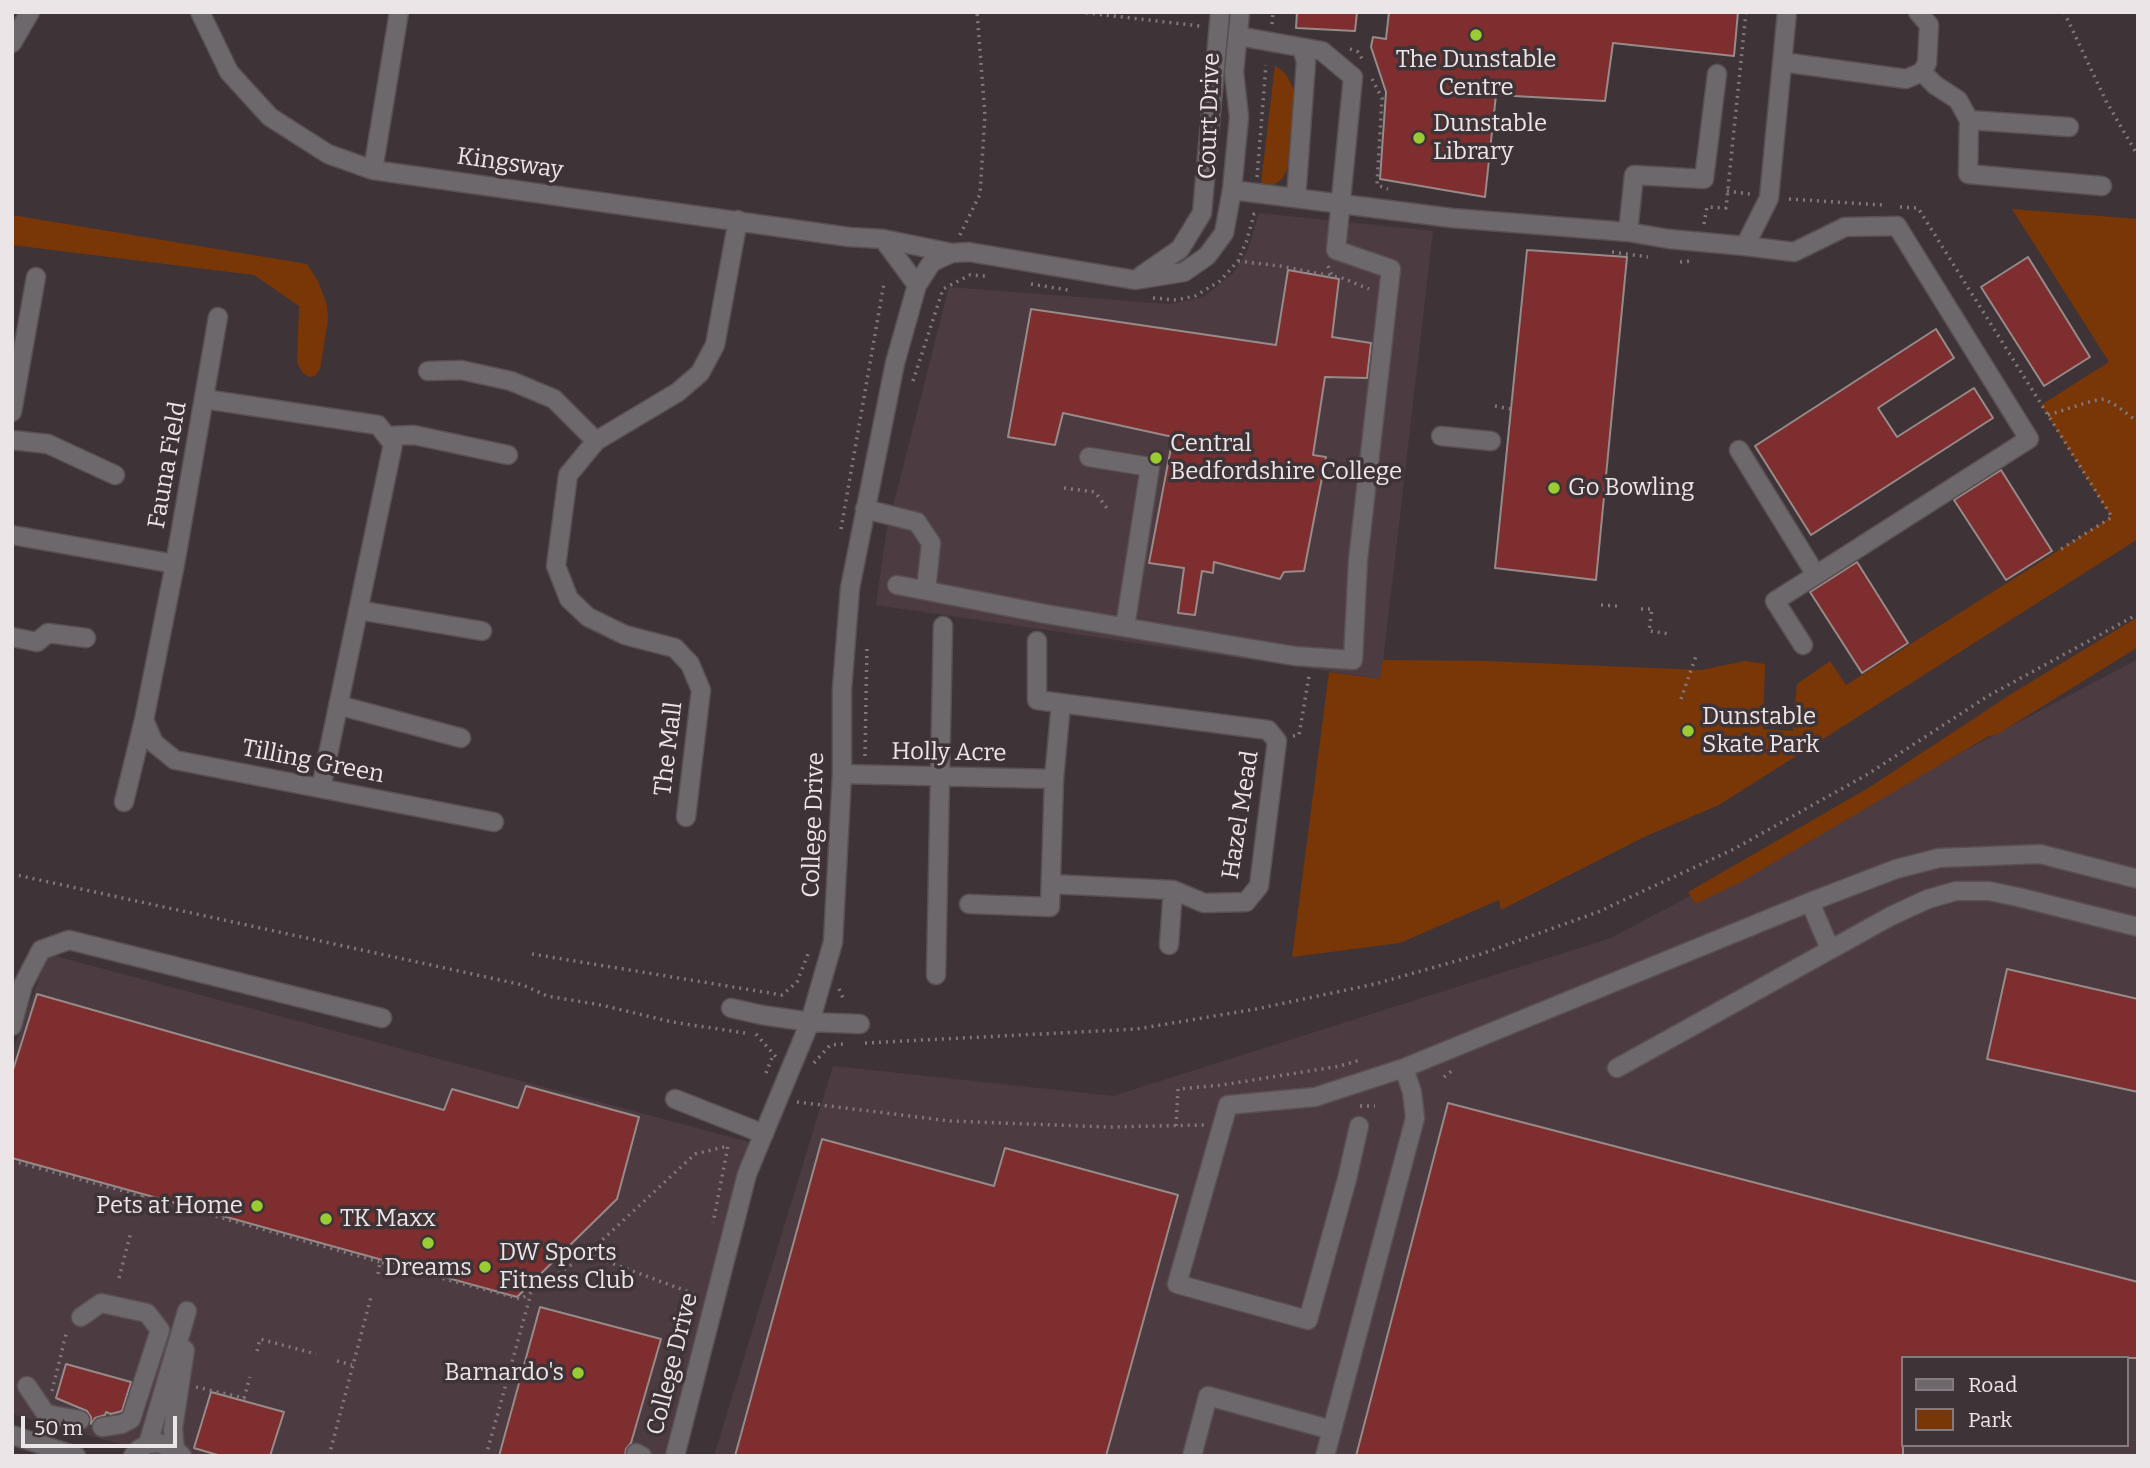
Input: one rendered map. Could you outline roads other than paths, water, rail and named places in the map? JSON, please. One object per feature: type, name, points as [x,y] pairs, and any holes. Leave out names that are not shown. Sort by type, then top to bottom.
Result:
[{"type":"street","points":[[12,43],[30,12]]},
{"type":"street","name":"Kingsway","points":[[200,12],[229,72],[270,117],[328,154],[373,170],[849,237],[883,239],[952,253]]},
{"type":"street","points":[[373,170],[399,12]]},
{"type":"street","name":"Court Drive","points":[[1135,280],[1184,272],[1207,256],[1224,233],[1233,190],[1239,117],[1234,72],[1240,12]]},
{"type":"street","points":[[1745,246],[1769,198],[1787,12]]},
{"type":"street","points":[[1782,62],[1906,79],[1922,72],[1927,63],[1930,26],[1924,14]]},
{"type":"street","points":[[952,253],[969,252],[1135,280],[1180,249],[1202,214],[1216,20]]},
{"type":"street","points":[[897,585],[1125,627],[1312,657],[1353,660],[1358,560],[1391,269],[1336,250],[1353,77],[1322,51],[1238,36]]},
{"type":"street","points":[[1296,198],[1306,62],[1302,48]]},
{"type":"street","points":[[1922,72],[1935,85],[1958,100],[1969,120],[1968,174],[2102,187]]},
{"type":"street","points":[[1628,232],[1634,175],[1703,179],[1717,74]]},
{"type":"street","points":[[1969,120],[2069,127]]},
{"type":"street","points":[[1233,190],[1452,218],[1628,232],[1794,252],[1845,227],[1897,226],[2029,439],[1775,601],[1803,645]]},
{"type":"street","name":"The Mall","points":[[686,817],[701,690],[690,664],[675,648],[625,635],[588,617],[569,598],[556,566],[568,475],[596,441],[678,392],[700,373],[715,345],[738,220]]},
{"type":"street","points":[[883,239],[917,285]]},
{"type":"street","name":"College Drive","points":[[675,1456],[747,1174],[810,1022],[834,942],[842,774],[842,689],[850,588],[895,363],[917,285],[932,262],[952,253]]},
{"type":"street","points":[[12,412],[17,360],[36,277]]},
{"type":"street","name":"Fauna Field","points":[[175,564],[218,317]]},
{"type":"street","points":[[428,371],[461,370],[510,381],[554,399],[596,441]]},
{"type":"street","points":[[204,398],[377,425],[393,444],[321,788]]},
{"type":"street","points":[[387,436],[414,435],[508,455]]},
{"type":"street","points":[[1441,436],[1491,441]]},
{"type":"street","points":[[12,440],[48,444],[115,475]]},
{"type":"street","points":[[1739,450],[1816,575]]},
{"type":"street","points":[[1089,457],[1150,467],[1125,627]]},
{"type":"street","points":[[865,509],[917,522],[931,543],[926,590]]},
{"type":"street","points":[[12,535],[175,564],[144,720],[124,802]]},
{"type":"street","points":[[358,610],[482,631]]},
{"type":"street","points":[[936,975],[943,626]]},
{"type":"street","points":[[12,637],[37,642],[48,633],[86,638]]},
{"type":"street","name":"Hazel Mead","points":[[1037,641],[1037,700],[1268,730],[1277,741],[1259,886],[1246,902],[1204,902],[1173,890],[1051,884]]},
{"type":"street","points":[[969,904],[1050,907],[1054,779],[1061,704]]},
{"type":"street","points":[[338,705],[461,738]]},
{"type":"street","name":"Tilling Green","points":[[144,720],[153,743],[175,760],[494,822]]},
{"type":"street","name":"Holly Acre","points":[[842,774],[1054,779]]},
{"type":"street","points":[[1359,1126],[1308,1320],[1177,1283],[1228,1105],[1315,1097],[1404,1068],[1810,902],[1896,869],[1939,858],[2040,854],[2138,879]]},
{"type":"street","points":[[1169,946],[1173,890]]},
{"type":"street","points":[[1617,1068],[1891,916],[1928,899],[1956,891],[1989,891],[2138,927]]},
{"type":"street","points":[[1810,902],[1830,950]]},
{"type":"street","points":[[12,1026],[23,985],[41,950],[69,940],[382,1018]]},
{"type":"street","points":[[731,1008],[761,1016],[860,1024]]},
{"type":"street","points":[[1325,1456],[1415,1118],[1412,1092],[1404,1068]]},
{"type":"street","points":[[675,1099],[764,1133]]},
{"type":"street","points":[[74,1322],[101,1303],[146,1313],[160,1330],[131,1419],[102,1427]]},
{"type":"street","points":[[148,1444],[189,1311],[173,1429],[178,1452]]},
{"type":"street","points":[[27,1386],[46,1414],[80,1420]]},
{"type":"street","points":[[1192,1456],[1208,1396],[1332,1430]]},
{"type":"street","points":[[12,1435],[76,1456]]},
{"type":"street","points":[[133,1456],[148,1444],[166,1444],[178,1452]]},
{"type":"place","name":"The Dunstable Centre","points":[[1476,35]]},
{"type":"place","name":"Dunstable Library","points":[[1419,138]]},
{"type":"place","name":"Central Bedfordshire College","points":[[1156,458]]},
{"type":"place","name":"Go Bowling","points":[[1554,488]]},
{"type":"place","name":"Dunstable Skate Park","points":[[1688,731]]},
{"type":"place","name":"Pets at Home","points":[[257,1206]]},
{"type":"place","name":"TK Maxx","points":[[326,1219]]},
{"type":"place","name":"Dreams","points":[[428,1243]]},
{"type":"place","name":"DW Sports Fitness Club","points":[[485,1267]]},
{"type":"place","name":"Barnardo's","points":[[578,1373]]}]
